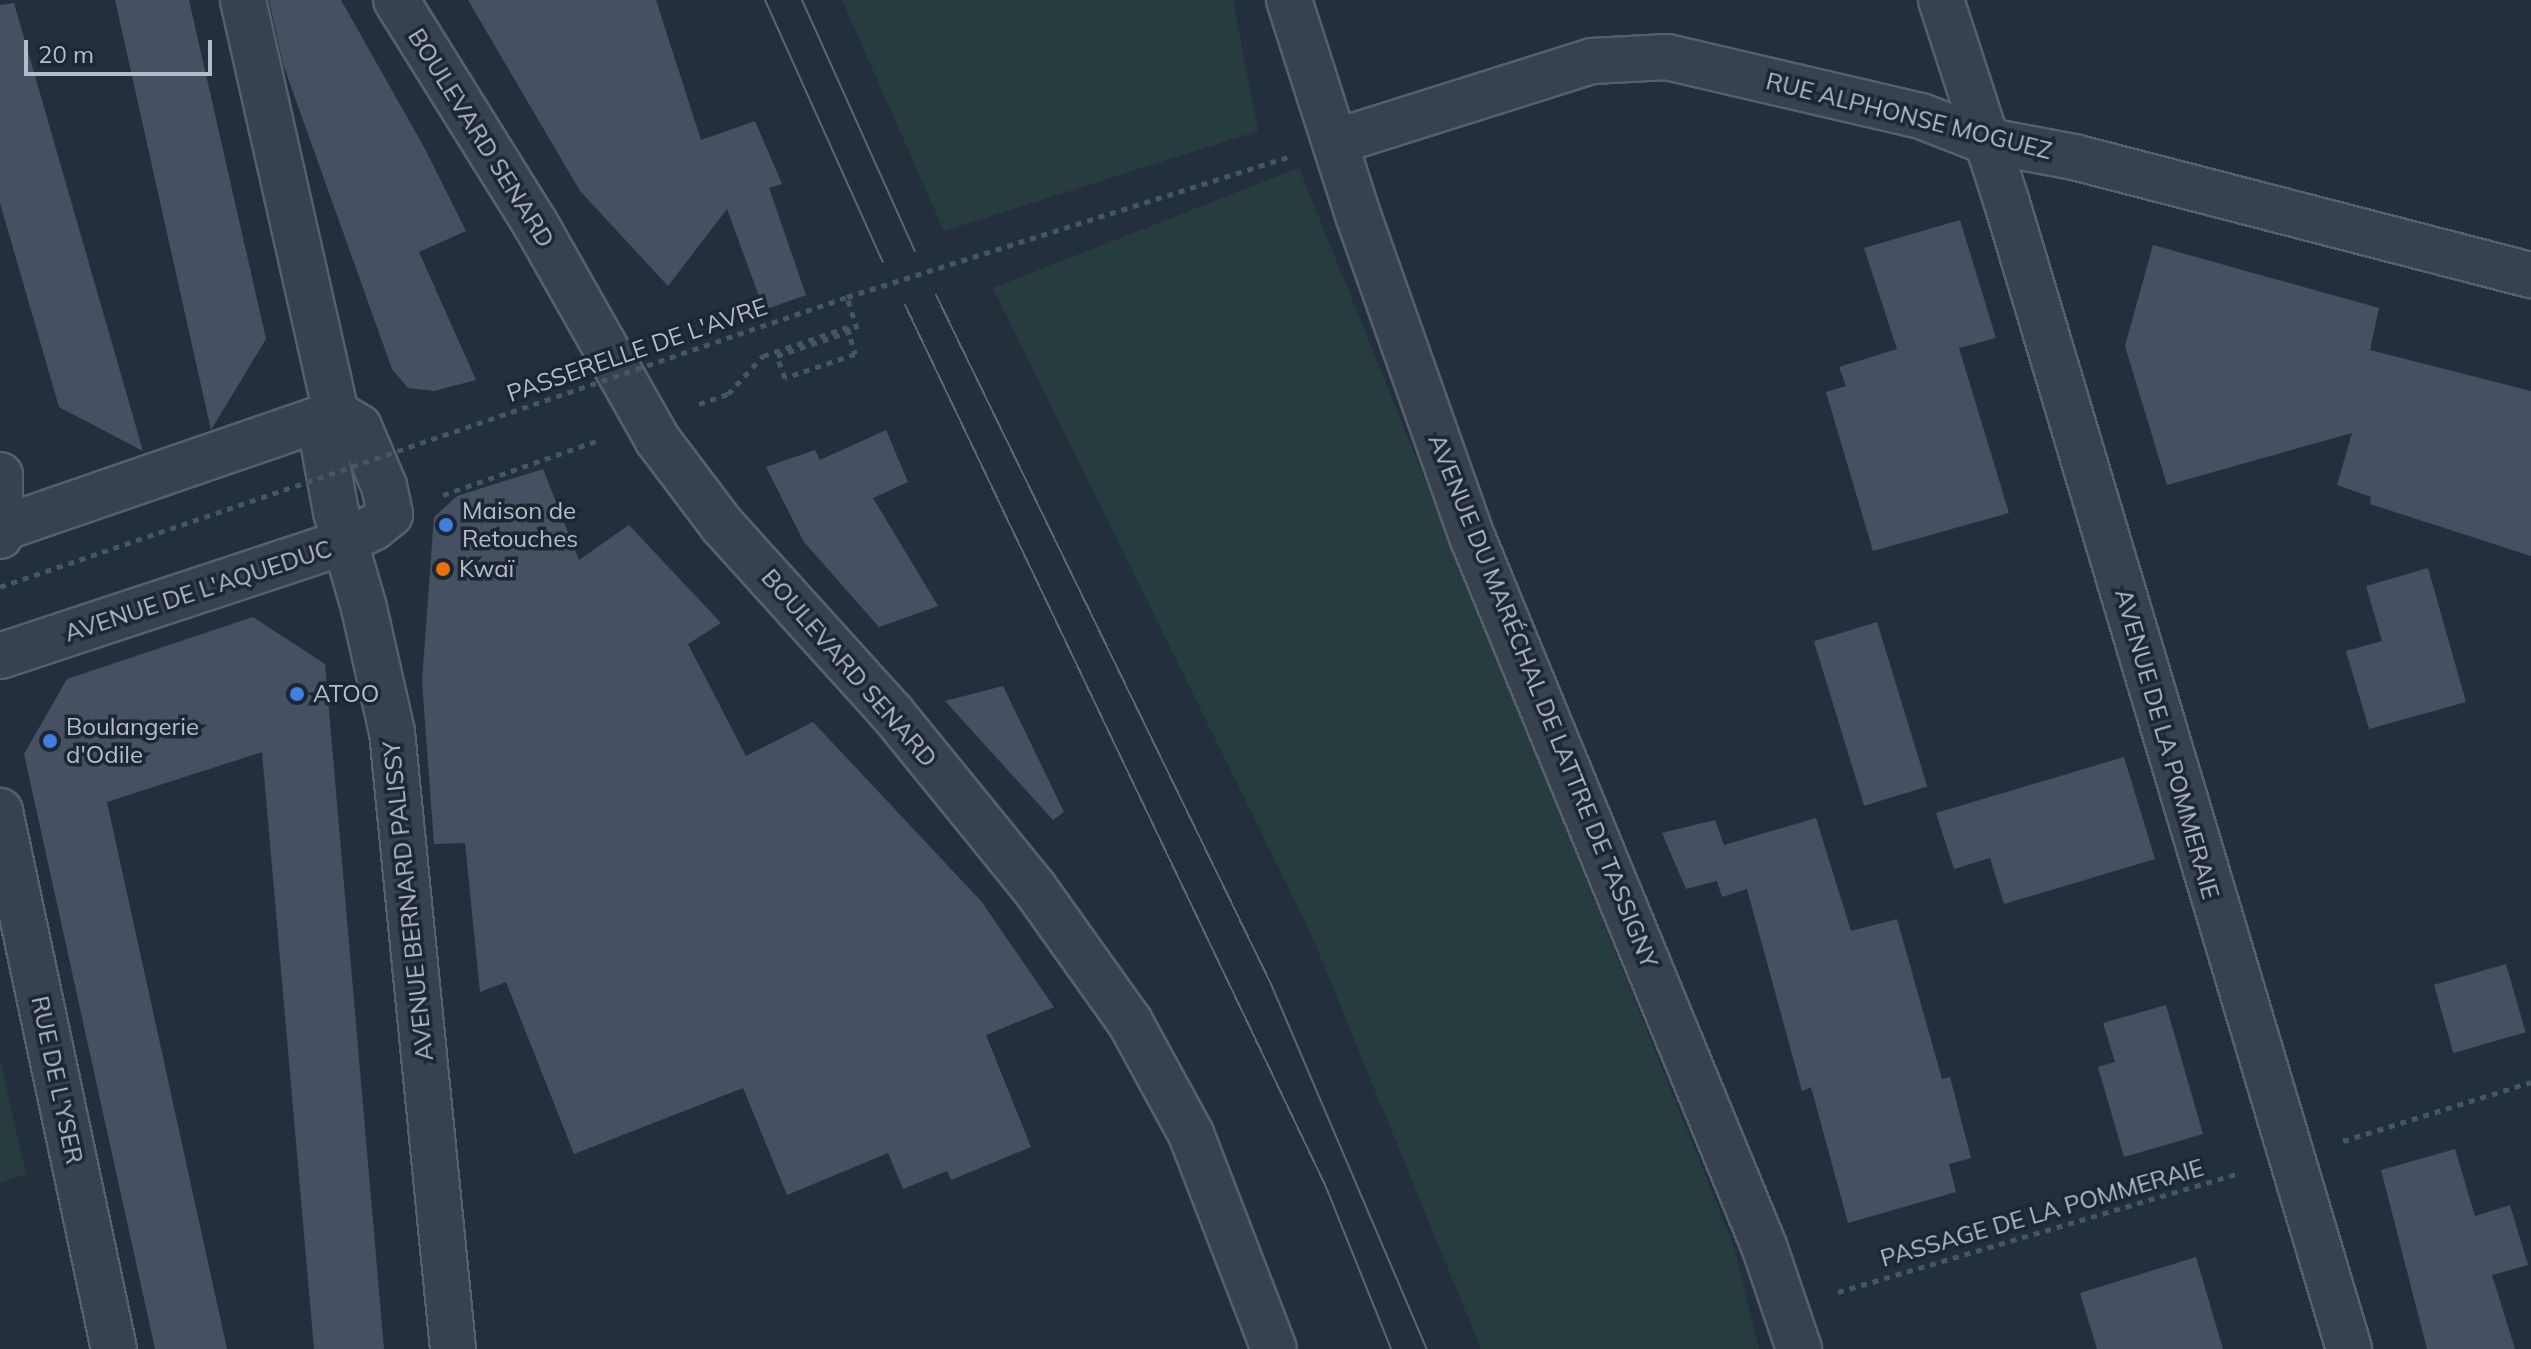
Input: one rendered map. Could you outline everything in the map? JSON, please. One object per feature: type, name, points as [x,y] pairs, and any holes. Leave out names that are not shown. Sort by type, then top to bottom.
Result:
[{"type":"street","name":"AVENUE BERNARD PALISSY","points":[[243,0],[336,413],[324,447],[392,732],[453,1349]]},
{"type":"street","name":"BOULEVARD SENARD","points":[[396,0],[535,223],[646,421],[722,525],[892,713],[1035,889],[1130,1022],[1191,1134],[1274,1349]]},
{"type":"street","name":"AVENUE DU MARÉCHAL DE LATTRE DE TASSIGNY","points":[[1289,0],[1473,539],[1764,1246],[1799,1349]]},
{"type":"street","name":"AVENUE DE LA POMMERAIE","points":[[1941,0],[1983,140],[2007,203],[2349,1349]]},
{"type":"street","name":"RUE ALPHONSE MOGUEZ","points":[[1335,142],[1592,61],[1628,56],[1667,57],[1921,116],[1983,140],[2074,157],[2531,275]]},
{"type":"street","points":[[0,475],[1,531],[336,413],[359,427],[384,486],[409,507]]},
{"type":"street","name":"AVENUE DE L'AQUEDUC","points":[[0,656],[345,542],[409,507]]},
{"type":"street","name":"RUE DE L'YSER","points":[[0,811],[114,1349]]},
{"type":"path","name":"PASSERELLE DE L'AVRE","points":[[0,587],[847,297],[1289,157]]},
{"type":"path","points":[[646,421],[728,394],[763,356],[847,327],[851,341],[855,354],[785,378],[777,356],[844,333],[857,329],[847,297]]},
{"type":"path","points":[[409,507],[560,454]]},
{"type":"path","points":[[2333,1145],[2531,1082]]},
{"type":"path","name":"PASSAGE DE LA POMMERAIE","points":[[1858,1286],[2236,1174]]},
{"type":"green space","points":[[842,0],[1233,0],[1258,131],[944,231]]},
{"type":"green space","points":[[1299,168],[1733,1244],[1759,1349],[1481,1349],[1309,929],[993,288]]},
{"type":"green space","points":[[0,1060],[26,1174],[0,1183]]},
{"type":"building","points":[[115,0],[189,0],[266,339],[211,430]]},
{"type":"building","points":[[269,0],[341,0],[425,149],[466,231],[419,252],[476,380],[434,391],[408,388],[392,369],[283,64]]},
{"type":"building","points":[[468,0],[656,0],[701,140],[755,121],[782,184],[769,188],[806,295],[764,310],[727,209],[668,286],[580,191]]},
{"type":"building","points":[[14,3],[143,451],[59,407],[0,203],[0,5]]},
{"type":"building","points":[[1960,220],[1996,338],[1959,348],[2009,513],[1873,551],[1826,392],[1846,386],[1839,367],[1897,349],[1864,248]]},
{"type":"building","points":[[2153,245],[2379,308],[2370,350],[2531,391],[2531,556],[2370,504],[2371,497],[2337,485],[2352,433],[2167,485],[2125,346]]},
{"type":"building","points":[[886,430],[908,482],[873,498],[938,606],[879,627],[804,542],[766,467],[815,450],[820,460]]},
{"type":"building","points":[[543,469],[579,560],[629,525],[721,623],[688,644],[746,756],[813,722],[981,901],[1054,1007],[986,1035],[1031,1147],[951,1180],[947,1171],[903,1189],[888,1153],[787,1195],[743,1088],[574,1154],[506,982],[480,992],[465,843],[434,844],[422,681],[434,517],[457,496]]},
{"type":"building","points":[[2428,568],[2466,702],[2369,729],[2346,651],[2382,641],[2366,586]]},
{"type":"building","points":[[253,617],[325,664],[384,1349],[314,1349],[262,752],[107,802],[227,1349],[155,1349],[24,754],[67,679]]},
{"type":"building","points":[[1877,622],[1927,786],[1864,806],[1814,641]]},
{"type":"building","points":[[1003,686],[1064,812],[1053,820],[945,701]]},
{"type":"building","points":[[2124,757],[2155,859],[2004,904],[1990,858],[1954,869],[1936,813]]},
{"type":"building","points":[[1816,818],[1851,931],[1897,919],[1942,1079],[1950,1077],[1971,1158],[1949,1164],[1956,1192],[1848,1223],[1811,1087],[1802,1091],[1747,889],[1722,897],[1717,881],[1686,889],[1662,833],[1715,820],[1724,845]]},
{"type":"building","points":[[2506,964],[2526,1032],[2453,1053],[2434,985]]},
{"type":"building","points":[[2166,1005],[2203,1134],[2124,1157],[2098,1067],[2115,1062],[2103,1023]]},
{"type":"building","points":[[2455,1149],[2475,1216],[2510,1205],[2528,1265],[2492,1275],[2515,1349],[2427,1349],[2381,1170]]},
{"type":"building","points":[[2196,1257],[2223,1349],[2097,1349],[2080,1293]]},
{"type":"tram line","points":[[765,0],[883,262]]},
{"type":"tram line","points":[[802,0],[915,251]]},
{"type":"tram line","points":[[936,295],[1271,984],[1427,1349]]},
{"type":"tram line","points":[[905,305],[1326,1187],[1391,1349]]},
{"type":"place","name":"Maison de Retouches","points":[[446,525]]},
{"type":"place","name":"Kwaï","points":[[443,569]]},
{"type":"place","name":"ATOO","points":[[297,694]]},
{"type":"place","name":"Boulangerie d'Odile","points":[[50,741]]}]
